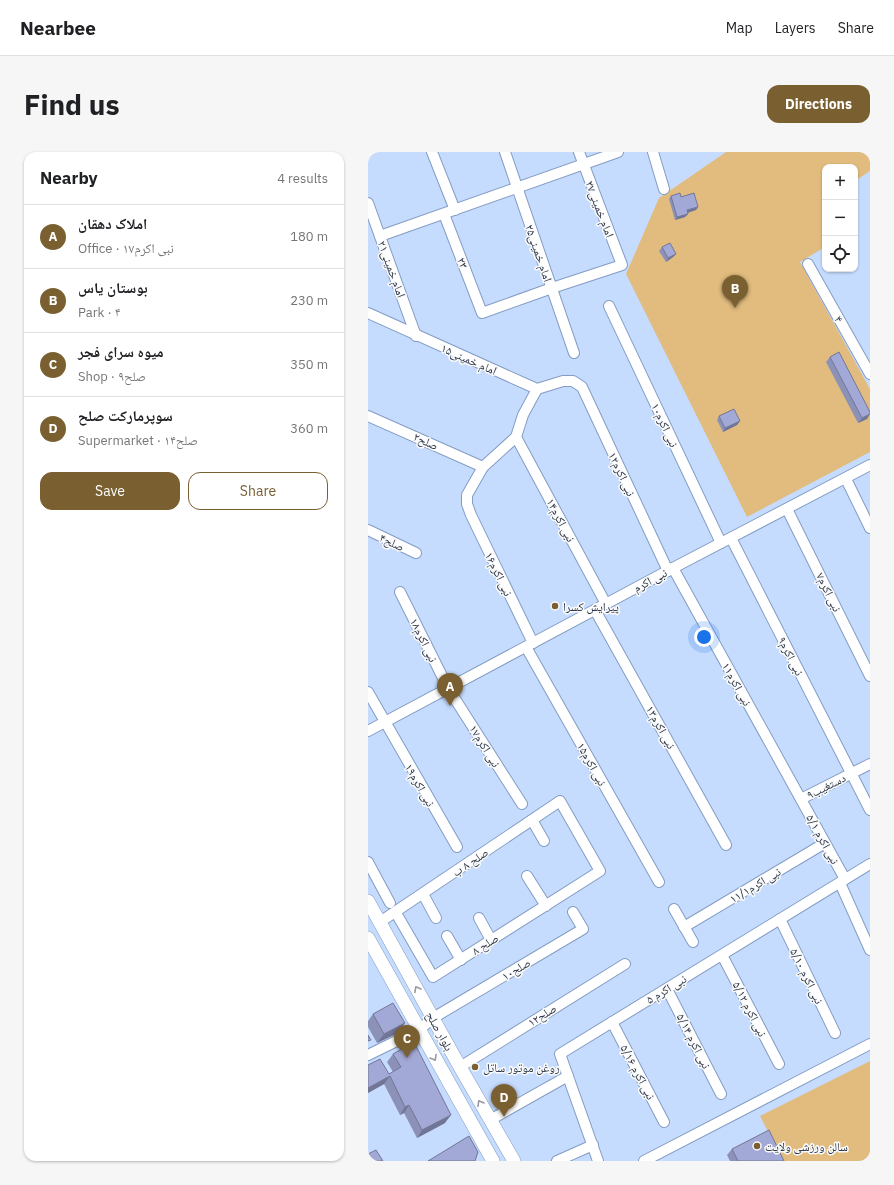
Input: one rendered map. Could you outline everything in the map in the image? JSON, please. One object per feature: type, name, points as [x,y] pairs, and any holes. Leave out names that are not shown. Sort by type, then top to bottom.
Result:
[{"type":"main road","name":"بلوار صلح","points":[[368,901],[514,1161]]},
{"type":"main road","name":"بلوار صلح","points":[[368,938],[489,1160]]},
{"type":"street","points":[[432,152],[455,210]]},
{"type":"street","name":"امام خمینی۲۵","points":[[505,152],[574,353]]},
{"type":"street","name":"امام خمینی۲۷","points":[[552,288],[622,265],[579,152]]},
{"type":"street","points":[[380,236],[618,152]]},
{"type":"street","points":[[653,152],[664,189]]},
{"type":"street","name":"امام خمینی۲۱","points":[[368,203],[416,336]]},
{"type":"street","name":"۲۳","points":[[444,214],[482,313],[552,288]]},
{"type":"street","name":"۴","points":[[808,264],[870,374]]},
{"type":"street","name":"نبی اکرم۱۰","points":[[609,306],[721,543]]},
{"type":"street","name":"۱۵امام خمینی","points":[[368,313],[416,336],[537,389]]},
{"type":"street","name":"نبی اکرم۱۲","points":[[537,389],[563,381],[573,381],[582,388],[670,570]]},
{"type":"street","points":[[483,467],[516,437],[523,415],[537,389]]},
{"type":"street","name":"صلح۲","points":[[368,416],[483,467]]},
{"type":"street","name":"نبی اکرم۱۴","points":[[516,437],[606,604]]},
{"type":"street","name":"نبی اکرم","points":[[368,731],[721,543],[870,466]]},
{"type":"street","name":"نبی اکرم۱۶","points":[[483,467],[467,495],[467,504],[529,645]]},
{"type":"street","points":[[846,479],[870,528]]},
{"type":"street","name":"نبی اکرم۷","points":[[787,509],[870,676]]},
{"type":"street","name":"صلح۴","points":[[368,530],[416,553]]},
{"type":"street","name":"نبی اکرم۹","points":[[731,538],[870,810]]},
{"type":"street","name":"نبی اکرم۱۱","points":[[670,570],[801,799]]},
{"type":"street","name":"نبی اکرم۱۸","points":[[400,592],[448,688]]},
{"type":"street","name":"نبی اکرم۱۳","points":[[595,610],[726,845]]},
{"type":"street","name":"نبی اکرم۱۵","points":[[529,645],[659,882]]},
{"type":"street","name":"نبی اکرم۱۷","points":[[448,688],[522,804]]},
{"type":"street","name":"نبی اکرم۱۹","points":[[368,692],[456,847]]},
{"type":"street","name":"دستغیب۹","points":[[801,799],[870,764]]},
{"type":"street","name":"نبی اکرم ۵/۱","points":[[801,799],[826,843],[870,950]]},
{"type":"street","name":"صلح ۸ ب","points":[[380,922],[560,801],[600,872]]},
{"type":"street","points":[[532,820],[544,841]]},
{"type":"street","name":"نبی اکرم۱۱/۱","points":[[684,926],[826,843]]},
{"type":"street","points":[[368,862],[390,903]]},
{"type":"street","name":"نبی اکرم ۵","points":[[598,1161],[560,1054],[870,864]]},
{"type":"street","name":"۸ صلح","points":[[396,912],[433,977],[600,872]]},
{"type":"street","points":[[526,876],[546,906]]},
{"type":"street","points":[[423,894],[436,918]]},
{"type":"street","points":[[674,909],[693,942]]},
{"type":"street","name":"صلح۱۰","points":[[433,1018],[583,929],[574,912]]},
{"type":"street","points":[[479,918],[492,940]]},
{"type":"street","name":"نبی اکرم ۵/۱۰","points":[[780,920],[835,1033]]},
{"type":"street","points":[[447,936],[461,960]]},
{"type":"street","name":"نبی اکرم ۵/۱۲","points":[[722,955],[779,1064]]},
{"type":"street","name":"صلح۱۲","points":[[460,1067],[625,964]]},
{"type":"street","name":"نبی اکرم ۵/۱۴","points":[[667,989],[721,1094]]},
{"type":"street","points":[[368,1055],[419,1030],[433,1018]]},
{"type":"street","name":"نبی اکرم ۵/۱۶","points":[[612,1022],[664,1122]]},
{"type":"street","points":[[644,1161],[870,1044]]},
{"type":"street","points":[[490,1120],[568,1076]]},
{"type":"street","points":[[557,1161],[593,1145]]},
{"type":"shaded area","points":[[726,152],[870,152],[870,171],[858,179],[858,164],[822,164],[822,249],[800,262],[870,389],[870,452],[747,517],[626,274],[659,198]]},
{"type":"shaded area","points":[[870,1061],[870,1161],[783,1161],[760,1116]]},
{"type":"building","points":[[680,193],[681,197],[694,193],[698,207],[687,210],[688,214],[677,217],[671,196]]},
{"type":"building","points":[[670,243],[676,254],[668,258],[662,247]]},
{"type":"building","points":[[839,352],[870,412],[870,414],[862,418],[830,357]]},
{"type":"building","points":[[734,409],[740,421],[725,428],[719,416]]},
{"type":"building","points":[[393,1003],[405,1023],[384,1034],[373,1014]]},
{"type":"building","points":[[414,1042],[451,1115],[422,1130],[409,1105],[405,1107],[390,1076],[368,1088],[368,1065],[380,1059],[389,1074],[401,1067],[393,1054]]},
{"type":"building","name":"سالن ورزشی ولایت","points":[[769,1130],[784,1161],[738,1161],[732,1149]]},
{"type":"building","points":[[469,1136],[478,1152],[475,1161],[428,1161]]},
{"type":"building","points":[[376,1150],[383,1161],[368,1161],[368,1154]]},
{"type":"place","name":"بوستان یاس","points":[[735,308]]},
{"type":"place","name":"پیرایش کسرا","points":[[555,606]]},
{"type":"place","name":"املاک دهقان","points":[[450,706]]},
{"type":"place","name":"میوه سرای فجر","points":[[407,1058]]},
{"type":"place","name":"روغن موتور ساتل","points":[[475,1067]]},
{"type":"place","name":"سوپرمارکت صلح","points":[[504,1117]]},
{"type":"place","name":"سالن ورزشی ولایت","points":[[757,1146]]}]
